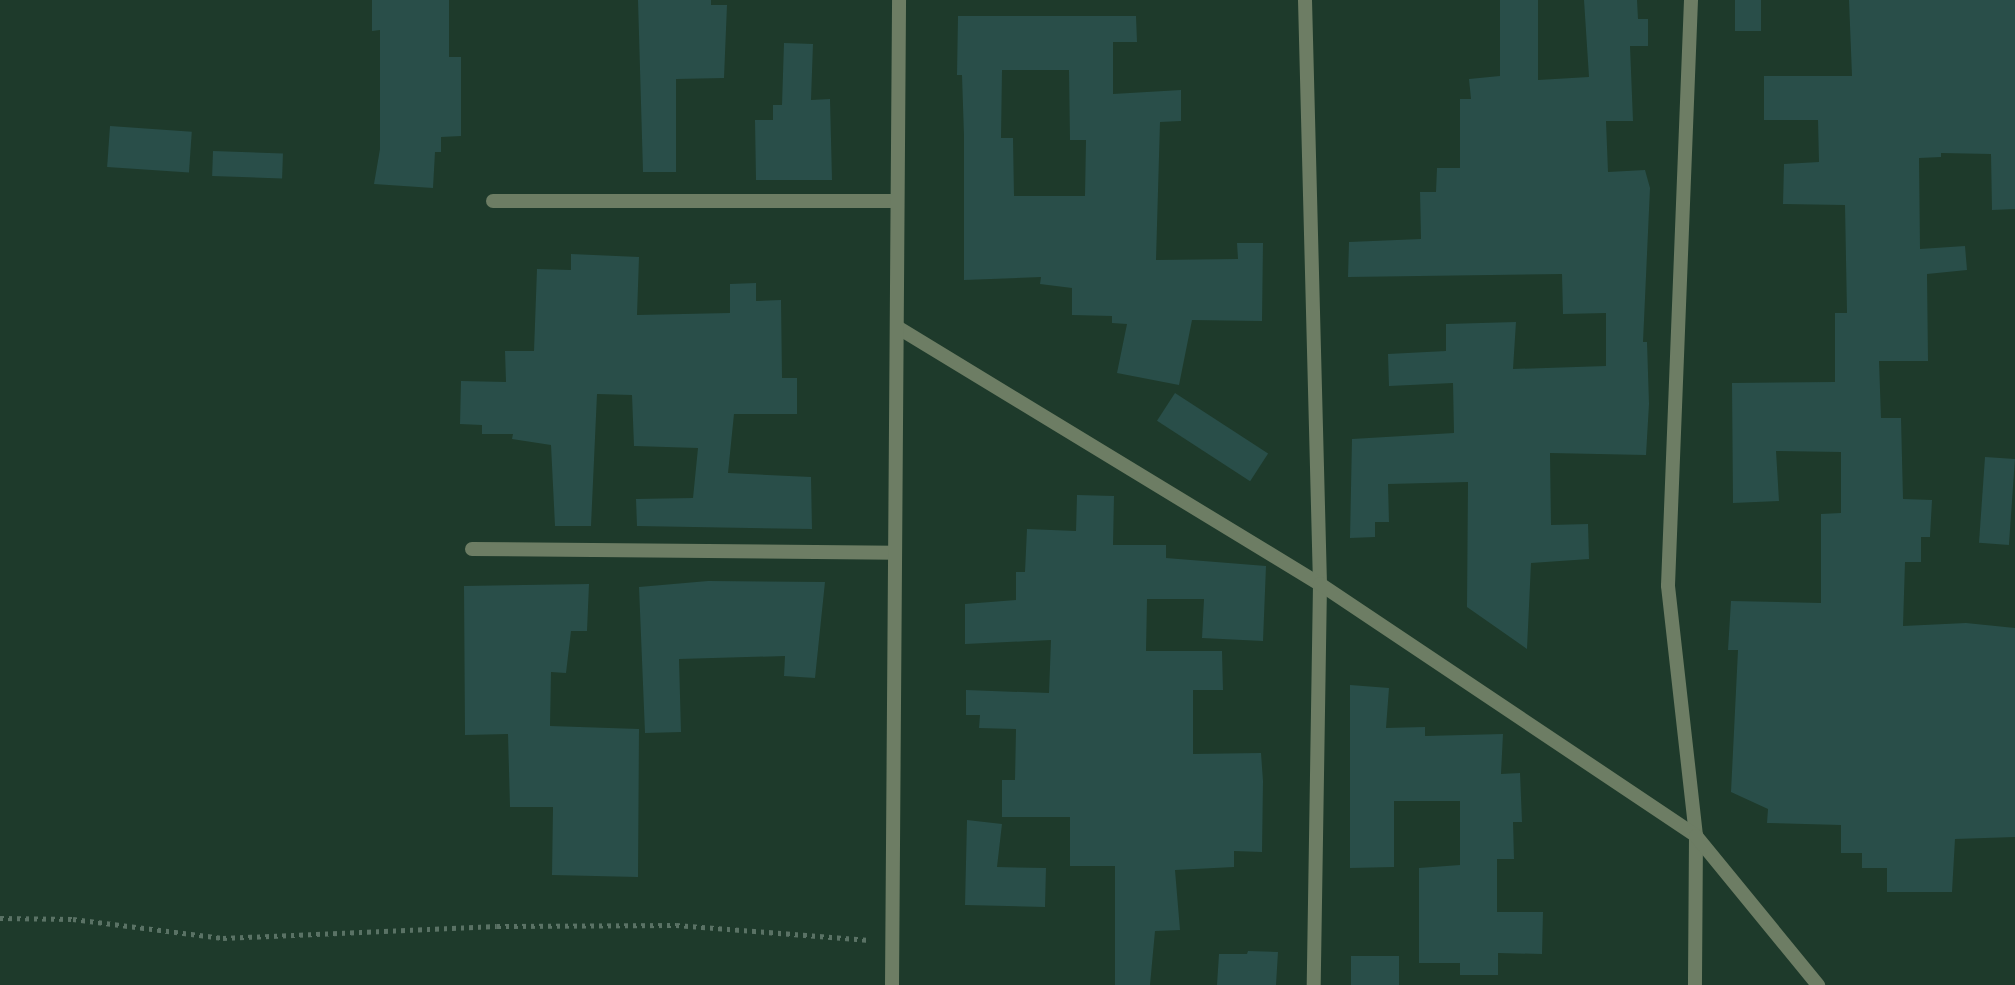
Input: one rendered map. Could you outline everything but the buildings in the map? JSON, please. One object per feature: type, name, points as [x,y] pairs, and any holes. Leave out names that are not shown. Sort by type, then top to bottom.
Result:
[{"type":"street","points":[[892,985],[899,0]]},
{"type":"street","points":[[1305,0],[1320,584],[1314,985]]},
{"type":"street","points":[[1691,0],[1668,586],[1696,836],[1695,985]]},
{"type":"street","points":[[494,201],[897,201]]},
{"type":"street","points":[[897,327],[1320,584],[1696,836],[1818,985]]},
{"type":"street","points":[[472,549],[895,553]]},
{"type":"path","points":[[0,918],[73,919],[223,938],[497,926],[676,925],[893,942]]}]
